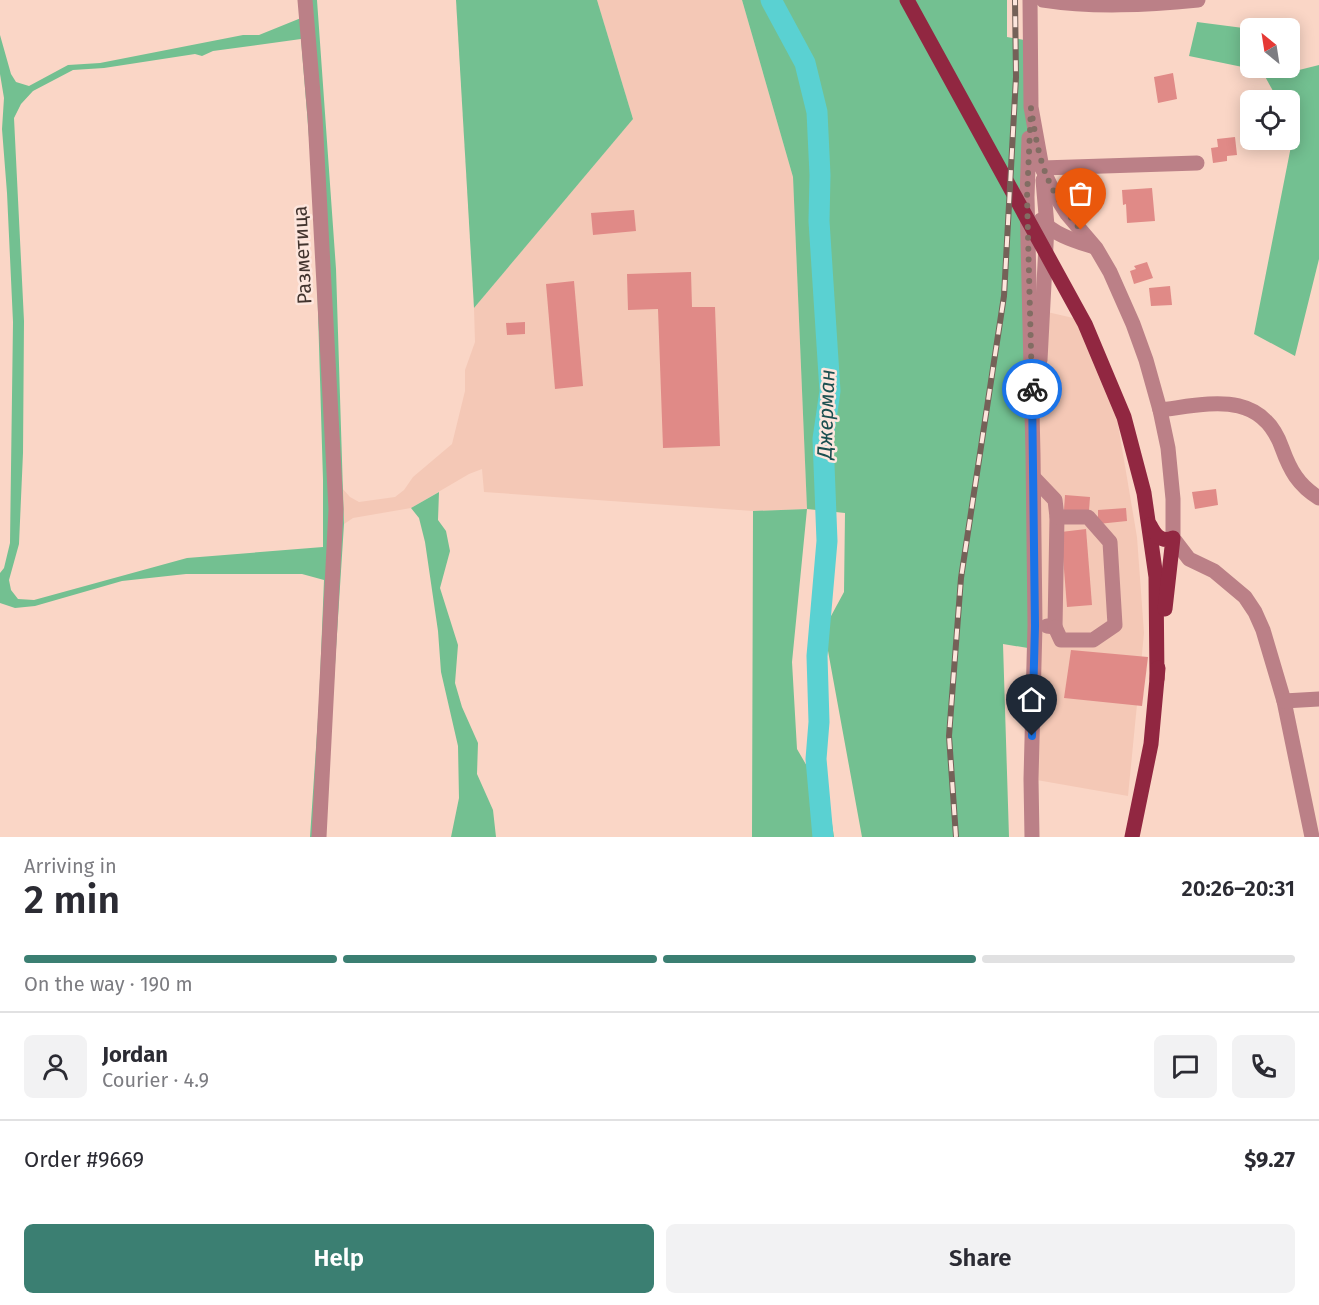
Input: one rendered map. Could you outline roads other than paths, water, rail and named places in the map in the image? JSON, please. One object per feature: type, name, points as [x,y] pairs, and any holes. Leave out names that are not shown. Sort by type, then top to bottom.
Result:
[{"type":"main road","points":[[909,4],[1085,324],[1124,417],[1135,454],[1149,523],[1156,577],[1157,679]]},
{"type":"main road","points":[[1132,837],[1151,744],[1173,538],[1167,540],[1156,536],[1149,523]]},
{"type":"street","name":"Разметица","points":[[304,0],[315,117],[336,509],[319,837]]},
{"type":"street","points":[[1030,0],[1031,108],[1027,197],[1035,626],[1031,779],[1032,837]]},
{"type":"street","points":[[1043,0],[1060,3],[1150,5],[1198,0]]},
{"type":"street","points":[[1031,108],[1042,168],[1047,226],[1033,454]]},
{"type":"street","points":[[1042,168],[1197,163]]},
{"type":"street","points":[[1042,168],[1067,214],[1096,248],[1110,272],[1133,324],[1160,410],[1171,473],[1173,538],[1189,559],[1214,571],[1231,584],[1250,604],[1263,630],[1284,701],[1312,837]]},
{"type":"street","points":[[1027,197],[1036,214],[1047,226],[1096,248]]},
{"type":"street","points":[[1160,410],[1225,403],[1250,408],[1275,431],[1287,463],[1296,479],[1306,490],[1319,498]]},
{"type":"street","points":[[1034,478],[1055,500],[1057,517],[1054,627],[1061,640],[1093,640],[1115,625],[1110,542],[1088,517],[1057,517]]},
{"type":"street","points":[[1035,626],[1054,627]]},
{"type":"street","points":[[1284,701],[1319,699]]},
{"type":"waterway","name":"Джерман","points":[[771,0],[805,63],[817,112],[820,175],[819,221],[830,391],[823,439],[827,541],[817,656],[819,722],[816,759],[823,837]]},
{"type":"railway","points":[[956,837],[949,736],[961,578],[1004,296],[1016,77],[1015,0]]}]
